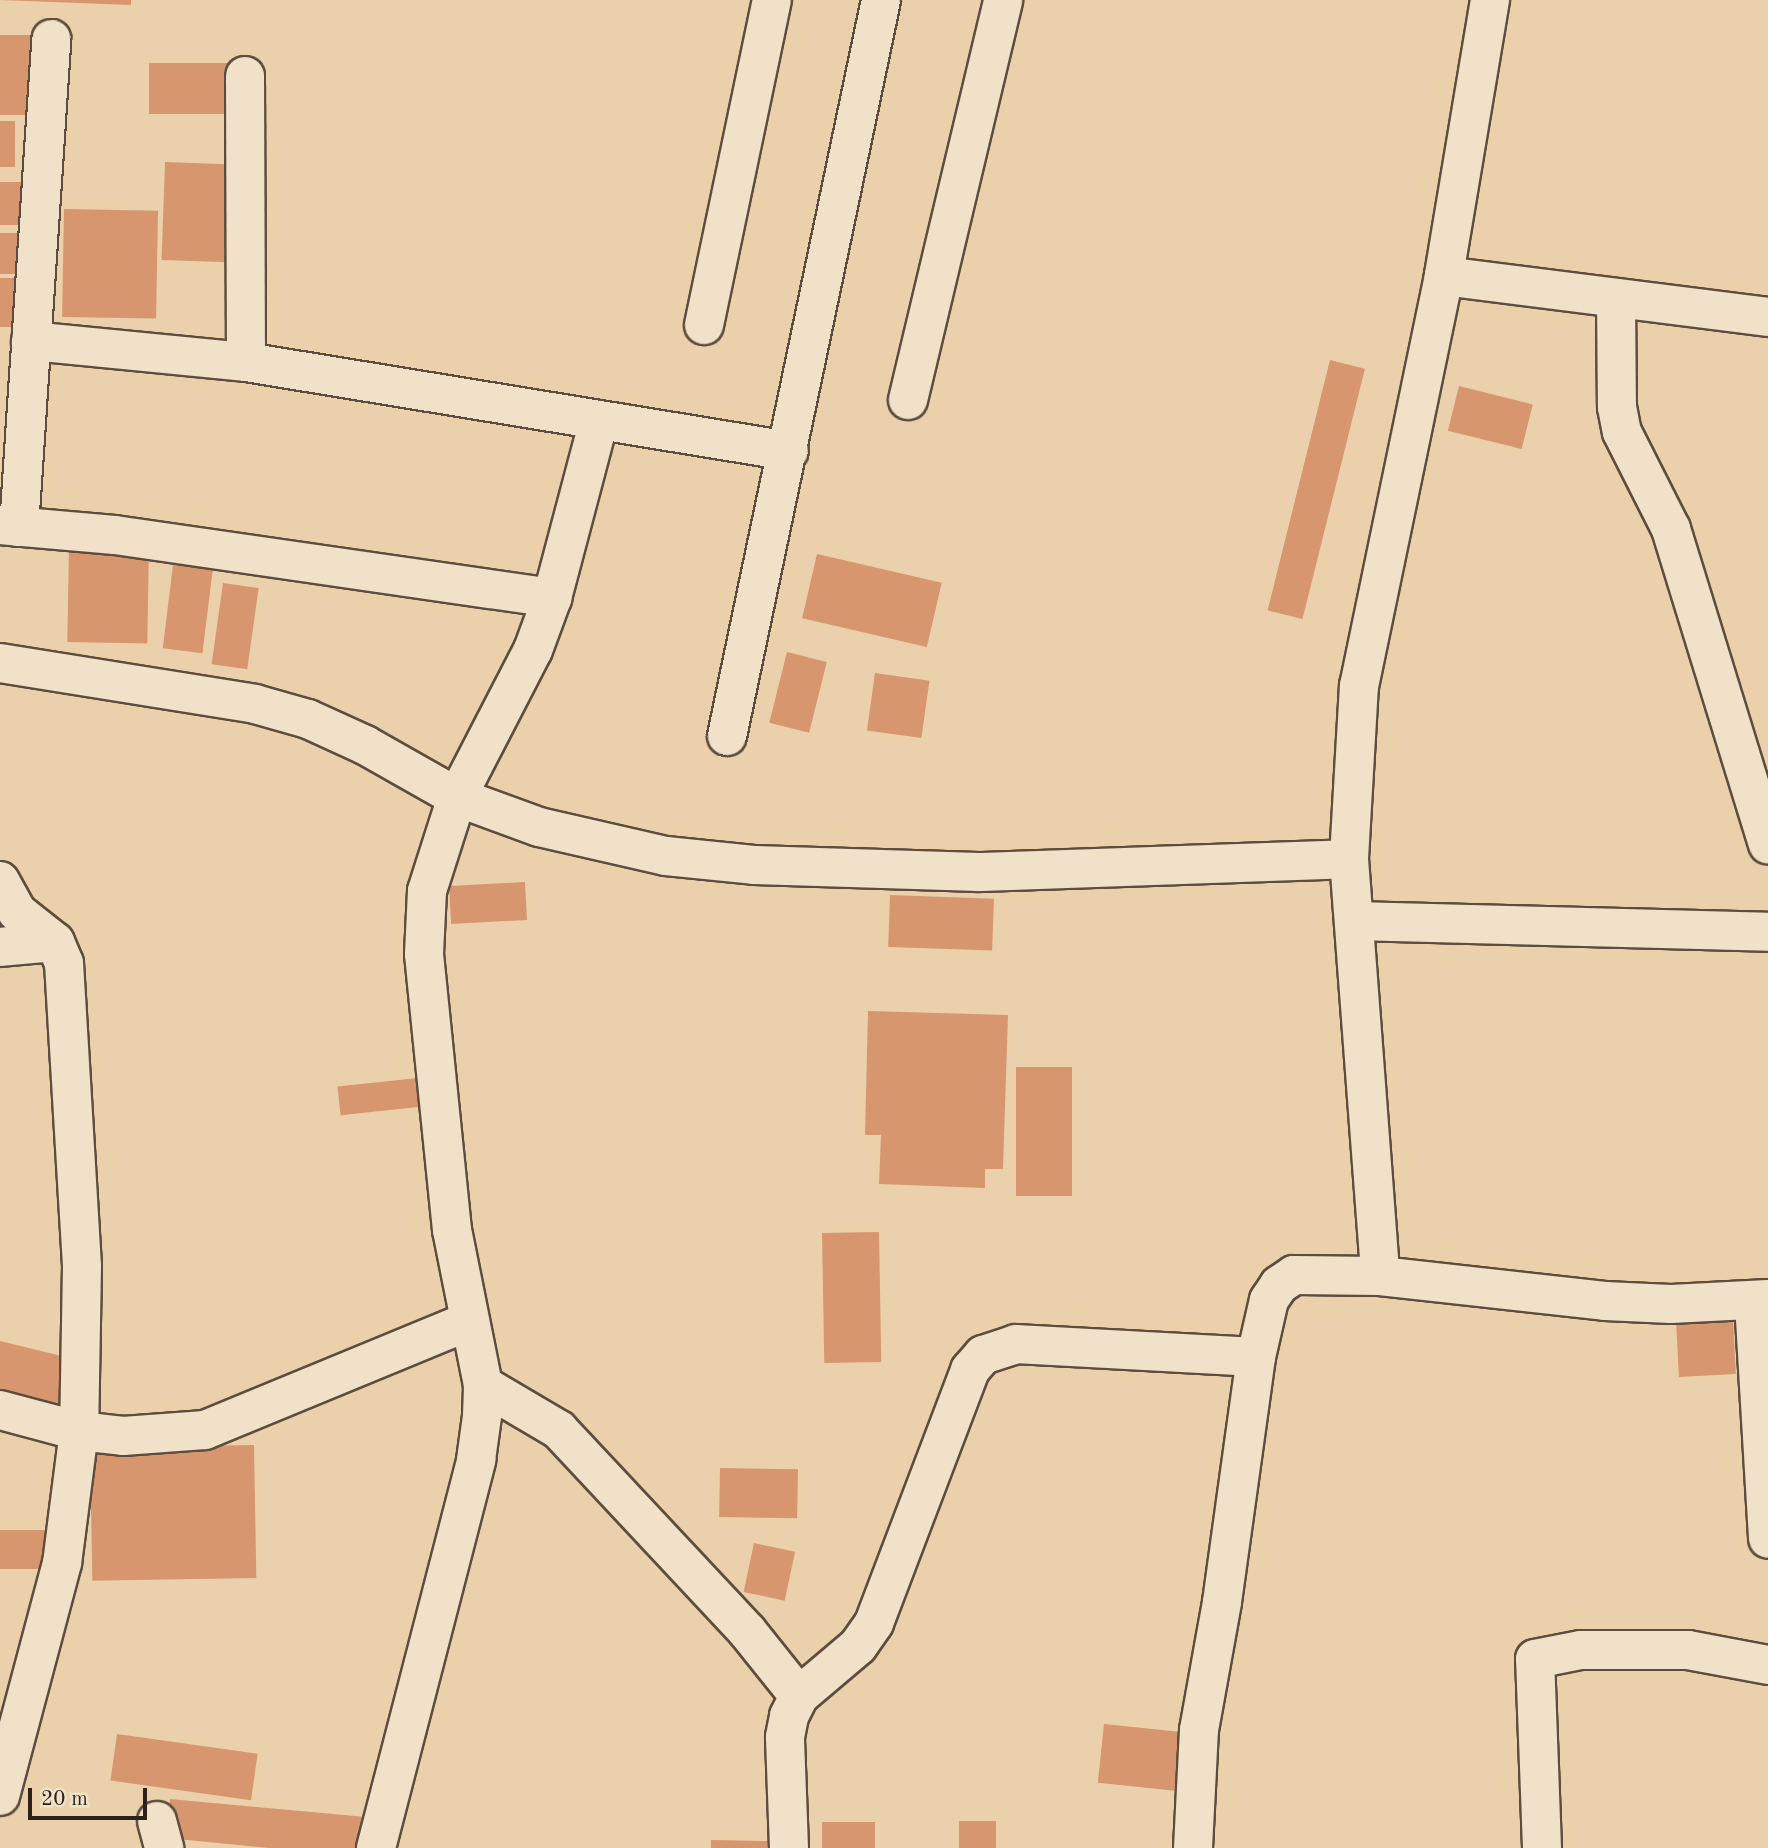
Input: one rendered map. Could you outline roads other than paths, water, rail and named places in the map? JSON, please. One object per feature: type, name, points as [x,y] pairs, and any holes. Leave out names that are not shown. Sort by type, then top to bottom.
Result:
[{"type":"street","points":[[704,325],[772,0]]},
{"type":"street","points":[[727,736],[789,451],[881,0]]},
{"type":"street","points":[[908,400],[1003,0]]},
{"type":"street","points":[[1380,1276],[1349,859],[1359,685],[1444,276],[1490,0]]},
{"type":"street","points":[[51,39],[31,341],[9,526],[114,535],[552,598]]},
{"type":"street","points":[[245,76],[246,362]]},
{"type":"street","points":[[1444,276],[1768,317]]},
{"type":"street","points":[[1616,298],[1617,407],[1622,432],[1671,529],[1768,844]]},
{"type":"street","points":[[31,341],[246,362],[789,451]]},
{"type":"street","points":[[376,1848],[476,1460],[483,1385],[452,1230],[424,954],[427,891],[437,848],[457,797],[533,650],[552,598],[599,420]]},
{"type":"street","points":[[0,663],[255,704],[307,719],[365,745],[457,797],[593,842],[666,856],[754,865],[979,872],[1349,859]]},
{"type":"street","points":[[0,881],[17,912],[55,942],[64,963],[82,1266],[79,1431],[62,1563],[10,1729],[0,1796]]},
{"type":"street","points":[[1354,921],[1768,932]]},
{"type":"street","points":[[0,947],[55,942]]},
{"type":"street","points":[[1193,1848],[1199,1730],[1222,1602],[1256,1357],[1269,1300],[1279,1285],[1294,1275],[1314,1272],[1380,1276],[1605,1301],[1761,1301],[1768,1539]]},
{"type":"street","points":[[0,1410],[79,1431],[123,1436],[205,1430],[469,1321]]},
{"type":"street","points":[[789,1848],[785,1737],[800,1696],[858,1646],[874,1623],[970,1370],[983,1355],[1016,1344],[1256,1357]]},
{"type":"street","points":[[483,1385],[559,1430],[747,1631],[800,1696]]},
{"type":"street","points":[[1542,1848],[1535,1660],[1581,1650],[1688,1650],[1768,1665]]}]
